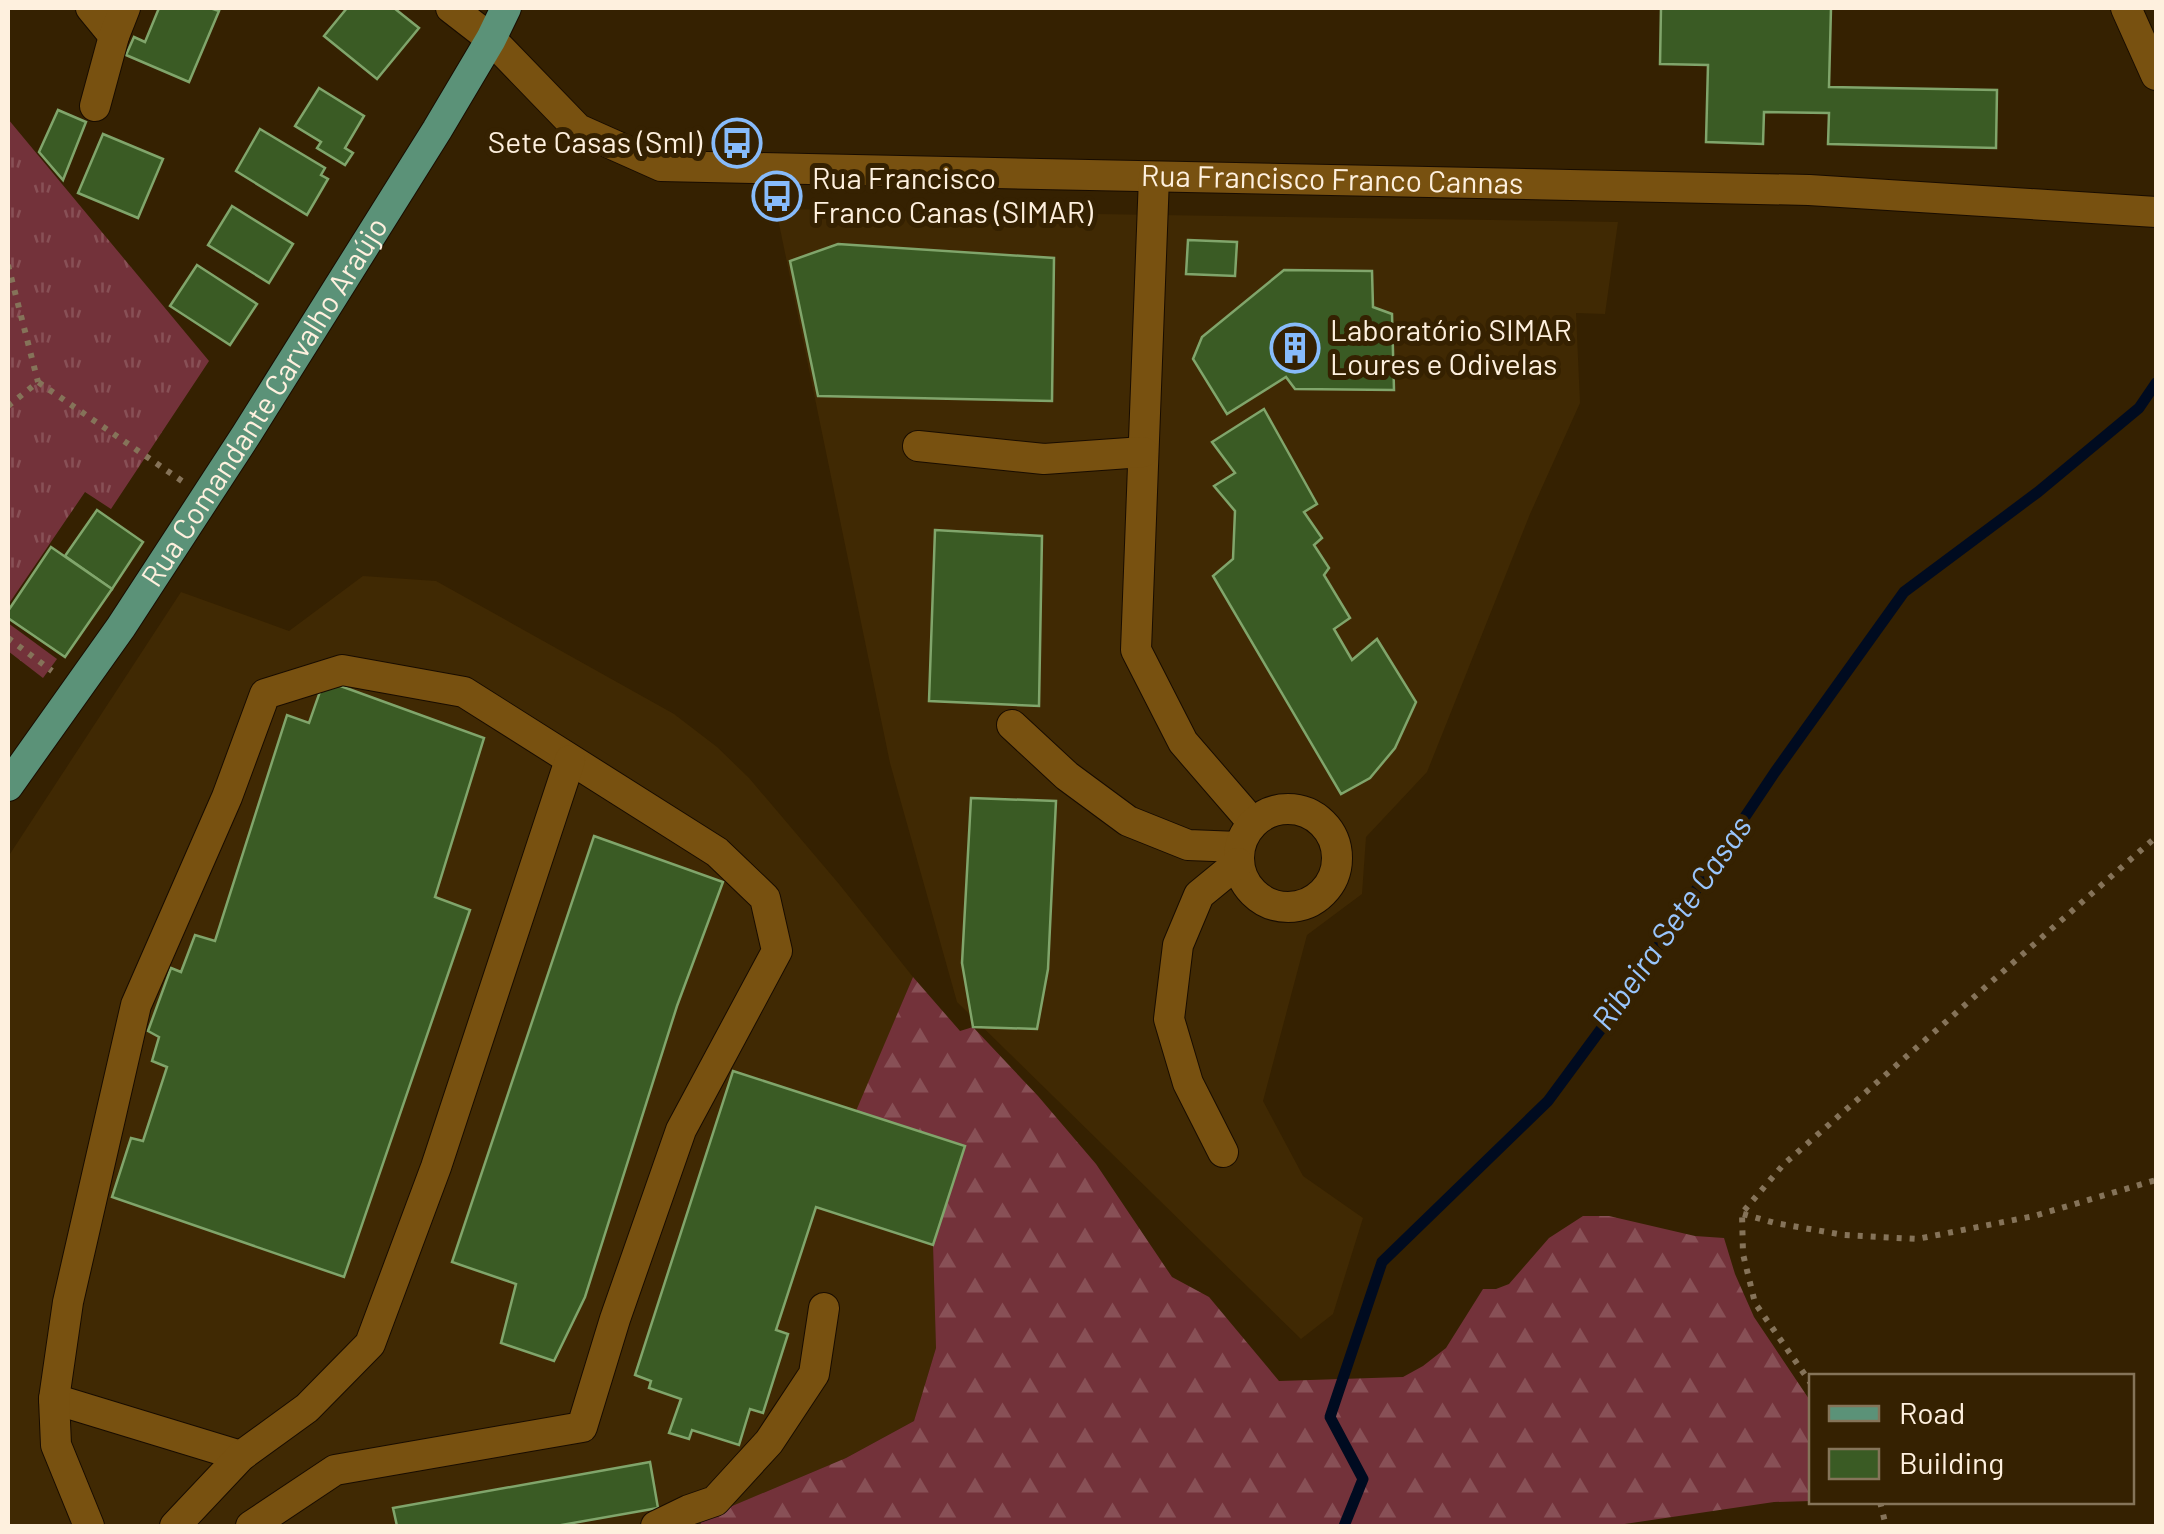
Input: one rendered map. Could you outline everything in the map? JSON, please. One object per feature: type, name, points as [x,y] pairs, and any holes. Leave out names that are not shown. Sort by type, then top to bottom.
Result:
[{"type":"main road","name":"Rua Comandante Carvalho Araújo","points":[[8,786],[121,627],[206,498],[437,130],[506,8]]},
{"type":"street","points":[[91,8],[120,22],[95,106]]},
{"type":"street","name":"Rua Francisco Franco Cannas","points":[[451,8],[491,39],[578,129],[661,166],[1809,190],[2156,212]]},
{"type":"street","points":[[2126,8],[2156,74]]},
{"type":"street","points":[[1154,176],[1136,650],[1182,742],[1243,844]]},
{"type":"street","points":[[918,446],[1044,459],[1142,452]]},
{"type":"street","points":[[89,1526],[56,1445],[54,1398],[68,1302],[136,1005],[227,797],[265,694],[342,670],[464,692],[717,852],[765,898],[778,951],[680,1130],[582,1427],[335,1470],[250,1526]]},
{"type":"street","points":[[1012,725],[1068,776],[1128,822],[1188,845],[1243,844]]},
{"type":"street","points":[[175,1526],[241,1456],[307,1408],[370,1344],[436,1167],[570,760]]},
{"type":"street","points":[[1223,1152],[1188,1084],[1169,1019],[1178,945],[1198,895],[1243,844]]},
{"type":"street","points":[[656,1526],[715,1502],[769,1442],[814,1374],[824,1308]]},
{"type":"street","points":[[54,1398],[241,1456]]},
{"type":"path","points":[[8,264],[38,382],[206,498]]},
{"type":"path","points":[[8,406],[38,382]]},
{"type":"path","points":[[8,638],[77,689]]},
{"type":"path","points":[[1809,1381],[1755,1302],[1743,1254],[1742,1213],[1783,1166],[2156,837]]},
{"type":"path","points":[[1742,1213],[1844,1236],[1917,1239],[2034,1216],[2156,1180]]},
{"type":"shaded area","points":[[776,209],[1618,222],[1605,314],[1576,313],[1580,403],[1530,514],[1427,772],[1366,837],[1362,894],[1307,935],[1263,1101],[1303,1176],[1363,1218],[1333,1314],[1301,1339],[957,1002],[890,763]]},
{"type":"shaded area","points":[[363,576],[436,581],[674,714],[749,778],[913,977],[857,1111],[965,1146],[933,1245],[936,1348],[914,1421],[846,1458],[685,1526],[8,1526],[8,857],[181,592],[289,631]]},
{"type":"green space","points":[[8,119],[209,361],[111,509],[85,492],[8,605]]},
{"type":"green space","points":[[8,623],[57,659],[43,678],[8,651]]},
{"type":"green space","points":[[913,977],[960,1031],[973,1027],[1038,1096],[1096,1164],[1172,1277],[1209,1297],[1279,1381],[1403,1377],[1446,1348],[1483,1289],[1509,1284],[1549,1238],[1583,1216],[1609,1216],[1695,1236],[1724,1238],[1754,1317],[1809,1399],[1809,1501],[1774,1502],[1611,1526],[702,1526],[699,1520],[846,1458],[914,1421],[936,1348],[933,1245],[965,1147],[856,1111]]},
{"type":"building","points":[[159,8],[219,11],[189,82],[126,55],[134,37],[145,42]]},
{"type":"building","points":[[347,8],[394,8],[419,28],[377,79],[324,36]]},
{"type":"building","points":[[1661,8],[1831,8],[1829,87],[1997,90],[1996,148],[1828,144],[1829,113],[1764,112],[1763,144],[1706,142],[1708,65],[1660,64]]},
{"type":"building","points":[[319,88],[364,116],[345,148],[353,153],[345,165],[317,148],[321,142],[295,126]]},
{"type":"building","points":[[58,110],[86,122],[63,180],[39,152]]},
{"type":"building","points":[[260,129],[325,168],[321,175],[328,179],[307,215],[236,171]]},
{"type":"building","points":[[103,134],[163,159],[138,218],[78,193]]},
{"type":"building","points":[[232,206],[293,244],[269,283],[208,245]]},
{"type":"building","points":[[1188,240],[1237,242],[1235,276],[1186,274]]},
{"type":"building","points":[[838,244],[1054,258],[1052,401],[818,396],[790,261]]},
{"type":"building","points":[[197,265],[257,304],[230,345],[170,306]]},
{"type":"building","name":"Laboratório SIMAR Loures e Odivelas","points":[[1284,270],[1372,271],[1373,307],[1392,314],[1394,390],[1295,389],[1286,377],[1227,414],[1193,359],[1202,337]]},
{"type":"building","points":[[1264,409],[1317,504],[1304,512],[1322,538],[1314,545],[1329,568],[1324,575],[1350,618],[1334,629],[1352,660],[1377,639],[1416,702],[1395,748],[1370,778],[1341,794],[1213,576],[1233,559],[1235,511],[1214,486],[1235,473],[1212,442]]},
{"type":"building","points":[[97,510],[143,542],[112,589],[65,556]]},
{"type":"building","points":[[935,530],[1042,536],[1039,706],[929,701]]},
{"type":"building","points":[[51,547],[112,589],[65,657],[8,618],[8,611]]},
{"type":"building","points":[[324,680],[484,738],[435,897],[470,910],[344,1277],[112,1197],[131,1138],[143,1141],[167,1067],[152,1061],[159,1037],[148,1031],[171,968],[181,972],[195,935],[215,941],[287,715],[309,723]]},
{"type":"building","points":[[971,798],[1056,801],[1048,969],[1037,1029],[973,1027],[962,963]]},
{"type":"building","points":[[594,836],[723,882],[677,1006],[585,1297],[554,1361],[501,1343],[516,1284],[452,1262]]},
{"type":"building","points":[[733,1071],[965,1146],[933,1245],[816,1207],[776,1330],[788,1334],[763,1413],[750,1409],[739,1445],[692,1430],[689,1439],[669,1433],[681,1399],[649,1388],[651,1381],[635,1375]]},
{"type":"building","points":[[650,1462],[658,1508],[556,1526],[397,1526],[393,1508]]},
{"type":"waterway","name":"Ribeira Sete Casas","points":[[1344,1526],[1363,1479],[1330,1417],[1382,1262],[1548,1101],[1621,1002],[1775,772],[1904,592],[2038,492],[2139,408],[2156,383]]},
{"type":"place","name":"Sete Casas (Sml)","points":[[737,143]]},
{"type":"place","name":"Rua Francisco Franco Canas (SIMAR)","points":[[777,196]]},
{"type":"place","name":"Laboratório SIMAR Loures e Odivelas","points":[[1295,348]]}]
